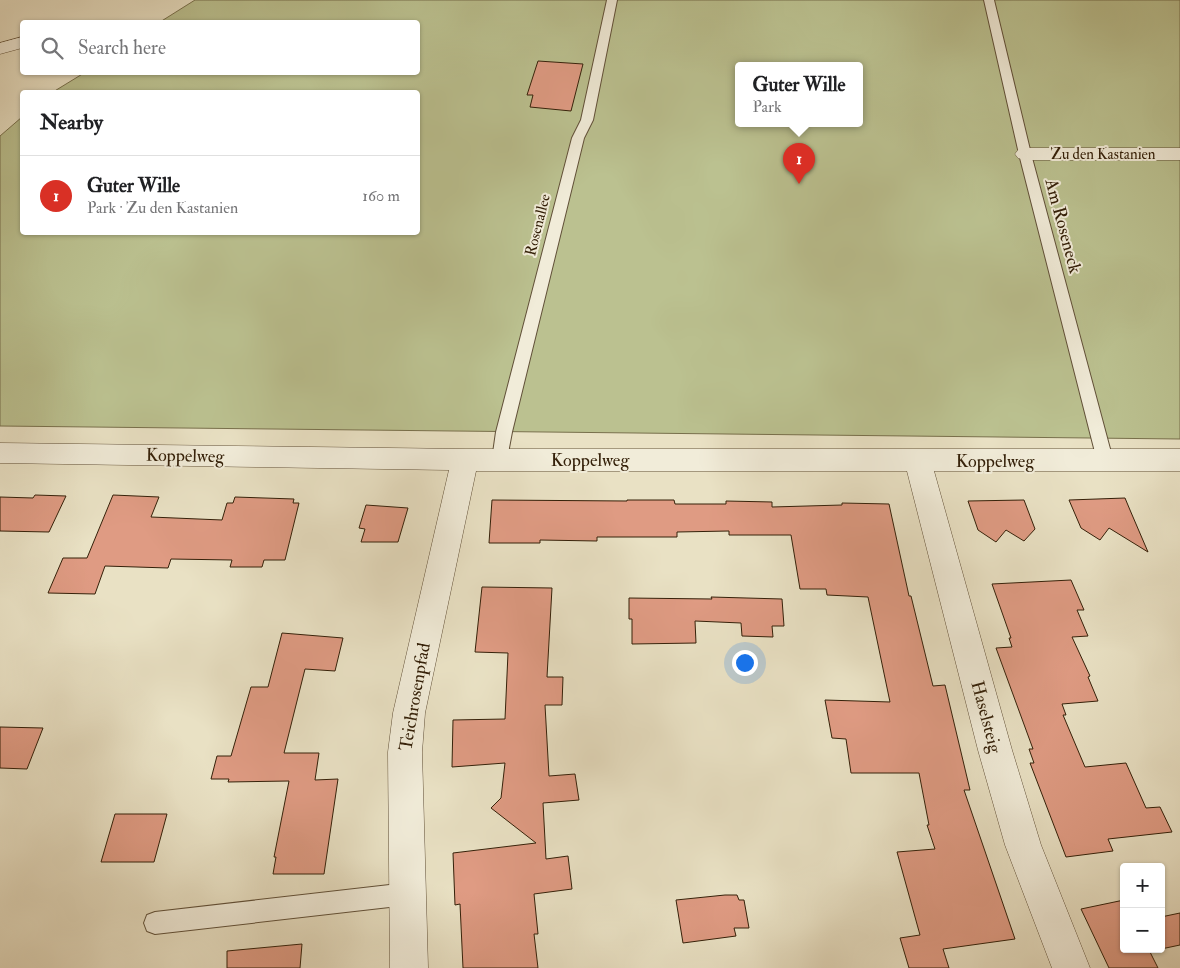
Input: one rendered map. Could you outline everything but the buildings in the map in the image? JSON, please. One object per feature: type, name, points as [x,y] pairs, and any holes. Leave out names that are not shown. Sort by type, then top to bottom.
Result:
[{"type":"street","points":[[0,49],[20,43]]},
{"type":"street","name":"Zu den Kastanien","points":[[1025,154],[1180,154]]},
{"type":"street","name":"Koppelweg","points":[[0,453],[465,460],[1180,460]]},
{"type":"street","name":"Teichrosenpfad","points":[[409,968],[406,894],[405,752],[409,713],[465,460]]},
{"type":"street","name":"Haselsteig","points":[[918,461],[995,750],[1023,845],[1071,968]]},
{"type":"lane","name":"Rosenallee","points":[[500,460],[504,432],[558,211],[578,138],[587,120],[612,0]]},
{"type":"lane","name":"Am Roseneck","points":[[989,0],[1025,154],[1105,460]]},
{"type":"lane","points":[[155,923],[406,894]]},
{"type":"green space","points":[[195,0],[1180,0],[1180,439],[0,426],[0,136],[20,119],[20,235],[420,235],[420,90],[56,90],[81,75],[420,75],[420,20],[163,20]]},
{"type":"place","name":"Guter Wille","points":[[799,184]]}]
